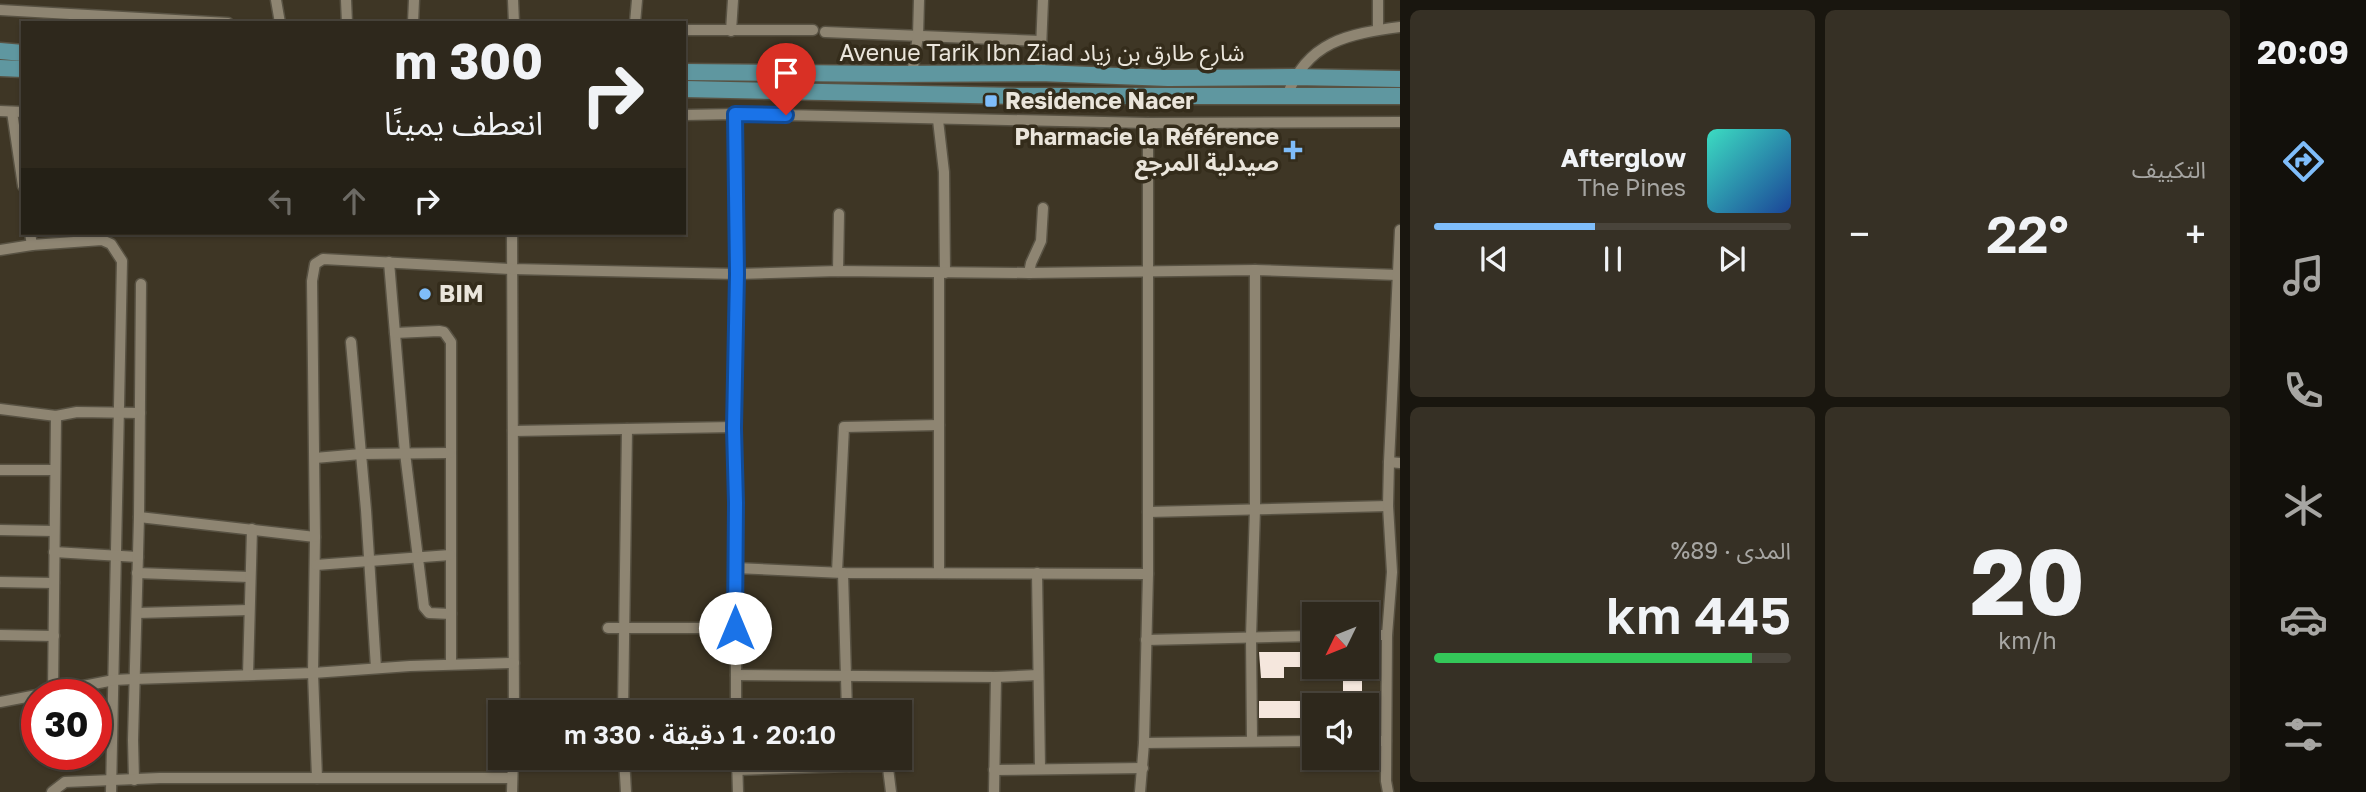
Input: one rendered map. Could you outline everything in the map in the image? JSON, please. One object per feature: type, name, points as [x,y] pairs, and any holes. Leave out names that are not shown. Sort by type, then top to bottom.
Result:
[{"type":"main road","points":[[0,51],[21,53]]},
{"type":"main road","points":[[0,68],[21,69]]},
{"type":"main road","name":"Avenue Tarik Ibn Ziad شارع طارق بن زياد","points":[[686,72],[1040,73],[1168,78],[1400,79]]},
{"type":"main road","name":"Avenue Tarik Ibn Ziad شارع طارق بن زياد","points":[[686,89],[892,94],[1400,96]]},
{"type":"street","points":[[276,0],[280,21]]},
{"type":"street","points":[[346,0],[347,21]]},
{"type":"street","points":[[412,21],[414,0]]},
{"type":"street","points":[[513,0],[514,21]]},
{"type":"street","points":[[635,21],[637,0]]},
{"type":"street","points":[[731,31],[733,0]]},
{"type":"street","points":[[912,74],[918,36],[919,0]]},
{"type":"street","points":[[1040,73],[1044,0]]},
{"type":"street","points":[[1378,0],[1378,30]]},
{"type":"street","points":[[0,10],[193,21]]},
{"type":"street","points":[[1287,96],[1294,77],[1307,60],[1330,43],[1400,27]]},
{"type":"street","points":[[686,30],[813,30]]},
{"type":"street","points":[[825,32],[1041,41]]},
{"type":"street","points":[[0,111],[17,112],[21,161]]},
{"type":"street","points":[[735,114],[736,700]]},
{"type":"street","points":[[686,115],[1148,123],[1400,122]]},
{"type":"street","points":[[938,120],[945,186],[939,425],[939,573]]},
{"type":"street","points":[[1140,792],[1144,743],[1148,574],[1148,123]]},
{"type":"street","points":[[1029,273],[1041,241],[1043,208]]},
{"type":"street","points":[[838,271],[839,214]]},
{"type":"street","points":[[1388,792],[1387,635],[1396,573],[1388,506],[1394,463],[1400,230]]},
{"type":"street","points":[[30,235],[32,245]]},
{"type":"street","points":[[113,235],[116,250]]},
{"type":"street","points":[[512,235],[514,700]]},
{"type":"street","points":[[0,250],[102,240],[111,244],[122,261],[111,787]]},
{"type":"street","points":[[317,778],[313,673],[316,565],[312,296],[315,264],[323,259],[512,269],[737,274],[838,271],[1029,273],[1255,270],[1398,275]]},
{"type":"street","points":[[389,262],[405,453],[416,558],[425,610],[429,613],[451,614]]},
{"type":"street","points":[[1252,741],[1255,270]]},
{"type":"street","points":[[134,780],[141,284]]},
{"type":"street","points":[[395,333],[439,331],[444,332],[451,342],[451,664]]},
{"type":"street","points":[[351,342],[370,561],[376,668]]},
{"type":"street","points":[[0,409],[55,416],[78,412],[140,413]]},
{"type":"street","points":[[54,679],[55,416]]},
{"type":"street","points":[[847,700],[840,572],[844,426],[939,425]]},
{"type":"street","points":[[513,431],[734,428]]},
{"type":"street","points":[[623,700],[627,429]]},
{"type":"street","points":[[315,458],[361,454],[450,453]]},
{"type":"street","points":[[0,470],[55,470]]},
{"type":"street","points":[[1148,512],[1388,506]]},
{"type":"street","points":[[139,517],[315,537]]},
{"type":"street","points":[[0,530],[54,531]]},
{"type":"street","points":[[248,675],[252,530]]},
{"type":"street","points":[[54,552],[138,557]]},
{"type":"street","points":[[316,565],[450,555]]},
{"type":"street","points":[[735,568],[840,572],[1148,574]]},
{"type":"street","points":[[137,573],[250,577]]},
{"type":"street","points":[[1037,573],[1040,768]]},
{"type":"street","points":[[0,582],[54,583]]},
{"type":"street","points":[[137,613],[249,610]]},
{"type":"street","points":[[608,628],[735,628]]},
{"type":"street","points":[[0,635],[54,636]]},
{"type":"street","points":[[1379,635],[1387,635]]},
{"type":"street","points":[[1146,640],[1302,636]]},
{"type":"street","points":[[114,680],[513,663]]},
{"type":"street","points":[[736,675],[1038,675]]},
{"type":"street","points":[[994,792],[996,677]]},
{"type":"street","points":[[1387,695],[1400,695]]},
{"type":"street","points":[[0,702],[21,698]]},
{"type":"street","points":[[1144,743],[1302,741]]},
{"type":"street","points":[[1379,741],[1386,741]]},
{"type":"street","points":[[994,770],[1143,768]]},
{"type":"street","points":[[512,770],[512,792]]},
{"type":"street","points":[[625,770],[626,792]]},
{"type":"street","points":[[737,770],[738,792]]},
{"type":"street","points":[[889,770],[891,792]]},
{"type":"street","points":[[52,792],[65,782],[111,787],[134,780],[512,778]]},
{"type":"building","points":[[1259,652],[1302,652],[1302,667],[1284,667],[1284,678],[1261,678]]},
{"type":"building","points":[[1343,679],[1362,679],[1362,693],[1343,693]]},
{"type":"building","points":[[1259,701],[1302,701],[1302,718],[1259,718]]},
{"type":"place","name":"Residence Nacer","points":[[991,101]]},
{"type":"place","name":"Pharmacie la Référence صيدلية المرجع","points":[[1293,150]]},
{"type":"place","name":"BIM","points":[[425,294]]},
{"type":"route","points":[[735,628],[735,114],[786,115]]}]
